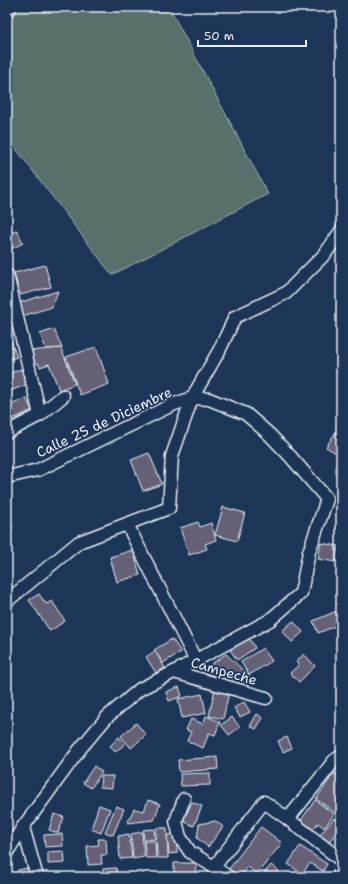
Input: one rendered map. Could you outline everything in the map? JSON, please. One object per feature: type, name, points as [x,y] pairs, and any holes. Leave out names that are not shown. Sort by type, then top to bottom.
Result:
[{"type":"street","points":[[7,601],[79,542],[169,508],[172,456],[192,398],[220,349],[235,317],[286,293],[325,254],[341,231]]},
{"type":"street","points":[[7,276],[40,415]]},
{"type":"street","points":[[7,432],[40,415],[63,396]]},
{"type":"street","name":"Calle 25 de Diciembre","points":[[7,477],[38,470],[172,405],[192,398],[209,399],[246,414],[270,435],[327,499],[309,552],[301,593],[270,620],[196,660]]},
{"type":"street","points":[[7,852],[23,827],[80,749],[107,717],[140,689],[196,660],[127,524]]},
{"type":"street","name":"Campeche","points":[[174,672],[266,698]]},
{"type":"street","points":[[288,819],[339,761]]},
{"type":"street","points":[[184,799],[176,821],[180,837],[190,852],[228,877]]},
{"type":"street","points":[[214,867],[264,802],[341,860]]},
{"type":"street","points":[[23,827],[37,877]]},
{"type":"lane","points":[[7,16],[14,7]]},
{"type":"green space","points":[[18,7],[169,7],[268,194],[112,275],[7,137],[7,21]]},
{"type":"building","points":[[17,230],[23,243],[7,251],[7,236]]},
{"type":"building","points":[[45,265],[51,287],[20,295],[14,273]]},
{"type":"building","points":[[58,291],[52,307],[19,317],[15,304]]},
{"type":"building","points":[[54,329],[62,348],[46,349],[40,334]]},
{"type":"building","points":[[11,341],[17,357],[7,360],[7,342]]},
{"type":"building","points":[[96,347],[109,384],[80,395],[66,357]]},
{"type":"building","points":[[61,348],[75,384],[59,390],[49,364],[40,367],[38,363],[33,365],[28,351]]},
{"type":"building","points":[[21,369],[26,385],[7,392],[7,374]]},
{"type":"building","points":[[26,398],[32,410],[9,421],[7,417],[7,407]]},
{"type":"building","points":[[339,427],[341,429],[341,450],[338,454],[326,447]]},
{"type":"building","points":[[149,453],[162,484],[143,491],[131,460]]},
{"type":"building","points":[[223,507],[245,513],[237,541],[215,535]]},
{"type":"building","points":[[9,519],[13,528],[7,531],[7,520]]},
{"type":"building","points":[[198,522],[200,527],[211,523],[216,540],[205,544],[207,549],[189,555],[180,528]]},
{"type":"building","points":[[321,543],[338,546],[335,562],[318,559]]},
{"type":"building","points":[[133,550],[140,575],[117,582],[110,557]]},
{"type":"building","points":[[39,594],[46,604],[52,601],[65,621],[50,631],[29,600]]},
{"type":"building","points":[[339,610],[341,613],[341,624],[318,633],[313,621]]},
{"type":"building","points":[[293,621],[303,632],[292,642],[282,631]]},
{"type":"building","points":[[248,636],[255,648],[237,660],[229,648]]},
{"type":"building","points":[[172,639],[181,652],[163,663],[154,650]]},
{"type":"building","points":[[263,648],[272,661],[249,675],[241,662]]},
{"type":"building","points":[[155,651],[165,668],[156,673],[146,657]]},
{"type":"building","points":[[226,654],[250,677],[238,686],[205,679],[203,670]]},
{"type":"building","points":[[304,654],[315,666],[299,682],[290,673],[299,665],[296,662]]},
{"type":"building","points":[[179,687],[182,696],[169,701],[166,692]]},
{"type":"building","points":[[215,688],[229,692],[223,719],[209,716]]},
{"type":"building","points":[[202,694],[206,713],[182,718],[178,699]]},
{"type":"building","points":[[244,702],[250,712],[240,717],[234,708]]},
{"type":"building","points":[[257,714],[263,718],[256,729],[250,726]]},
{"type":"building","points":[[206,716],[220,722],[215,735],[209,733],[203,748],[187,741],[191,732],[186,730],[191,719],[203,724]]},
{"type":"building","points":[[232,717],[240,727],[229,735],[221,725]]},
{"type":"building","points":[[136,723],[146,735],[131,748],[121,736]]},
{"type":"building","points":[[119,737],[125,744],[115,752],[110,746]]},
{"type":"building","points":[[287,737],[292,748],[283,752],[278,741]]},
{"type":"building","points":[[217,757],[218,769],[179,772],[178,760]]},
{"type":"building","points":[[94,766],[102,772],[91,788],[83,783]]},
{"type":"building","points":[[210,773],[210,785],[181,786],[180,774]]},
{"type":"building","points":[[334,773],[341,778],[341,808],[337,814],[316,799]]},
{"type":"building","points":[[101,776],[113,776],[112,788],[100,787]]},
{"type":"building","points":[[148,800],[160,804],[154,820],[127,823],[134,809],[144,811]]},
{"type":"building","points":[[315,800],[334,814],[324,828],[318,823],[311,832],[299,823]]},
{"type":"building","points":[[192,802],[202,806],[194,826],[183,821]]},
{"type":"building","points":[[99,805],[110,809],[101,833],[91,829]]},
{"type":"building","points":[[116,806],[124,809],[113,835],[105,832]]},
{"type":"building","points":[[54,814],[64,817],[58,833],[49,830]]},
{"type":"building","points":[[334,818],[341,823],[341,826],[328,843],[319,836]]},
{"type":"building","points":[[216,821],[223,827],[208,847],[197,838],[199,824]]},
{"type":"building","points":[[261,827],[282,843],[257,874],[248,867],[240,877],[229,869]]},
{"type":"building","points":[[156,828],[167,828],[168,858],[157,858]]},
{"type":"building","points":[[154,829],[155,839],[144,840],[143,830]]},
{"type":"building","points":[[142,832],[144,857],[133,859],[131,834]]},
{"type":"building","points":[[62,834],[63,846],[45,847],[44,835]]},
{"type":"building","points":[[129,834],[132,858],[120,859],[118,836]]},
{"type":"building","points":[[176,834],[177,853],[169,854],[167,835]]},
{"type":"building","points":[[98,839],[106,839],[107,855],[101,855],[102,864],[88,865],[87,846],[99,845]]},
{"type":"building","points":[[144,841],[155,841],[156,858],[146,858]]},
{"type":"building","points":[[300,846],[327,864],[323,871],[310,863],[302,874],[288,864]]},
{"type":"building","points":[[64,851],[65,863],[48,864],[48,852]]},
{"type":"building","points":[[174,863],[197,863],[194,877],[174,877]]},
{"type":"building","points":[[271,865],[279,871],[275,877],[262,876]]},
{"type":"building","points":[[33,867],[34,877],[14,877],[18,870]]},
{"type":"building","points":[[116,868],[118,877],[103,877],[103,869]]},
{"type":"building","points":[[335,869],[341,873],[341,877],[329,877]]},
{"type":"building","points":[[131,874],[132,877],[119,877],[119,875]]},
{"type":"building","points":[[144,874],[144,877],[133,877],[132,875]]}]
